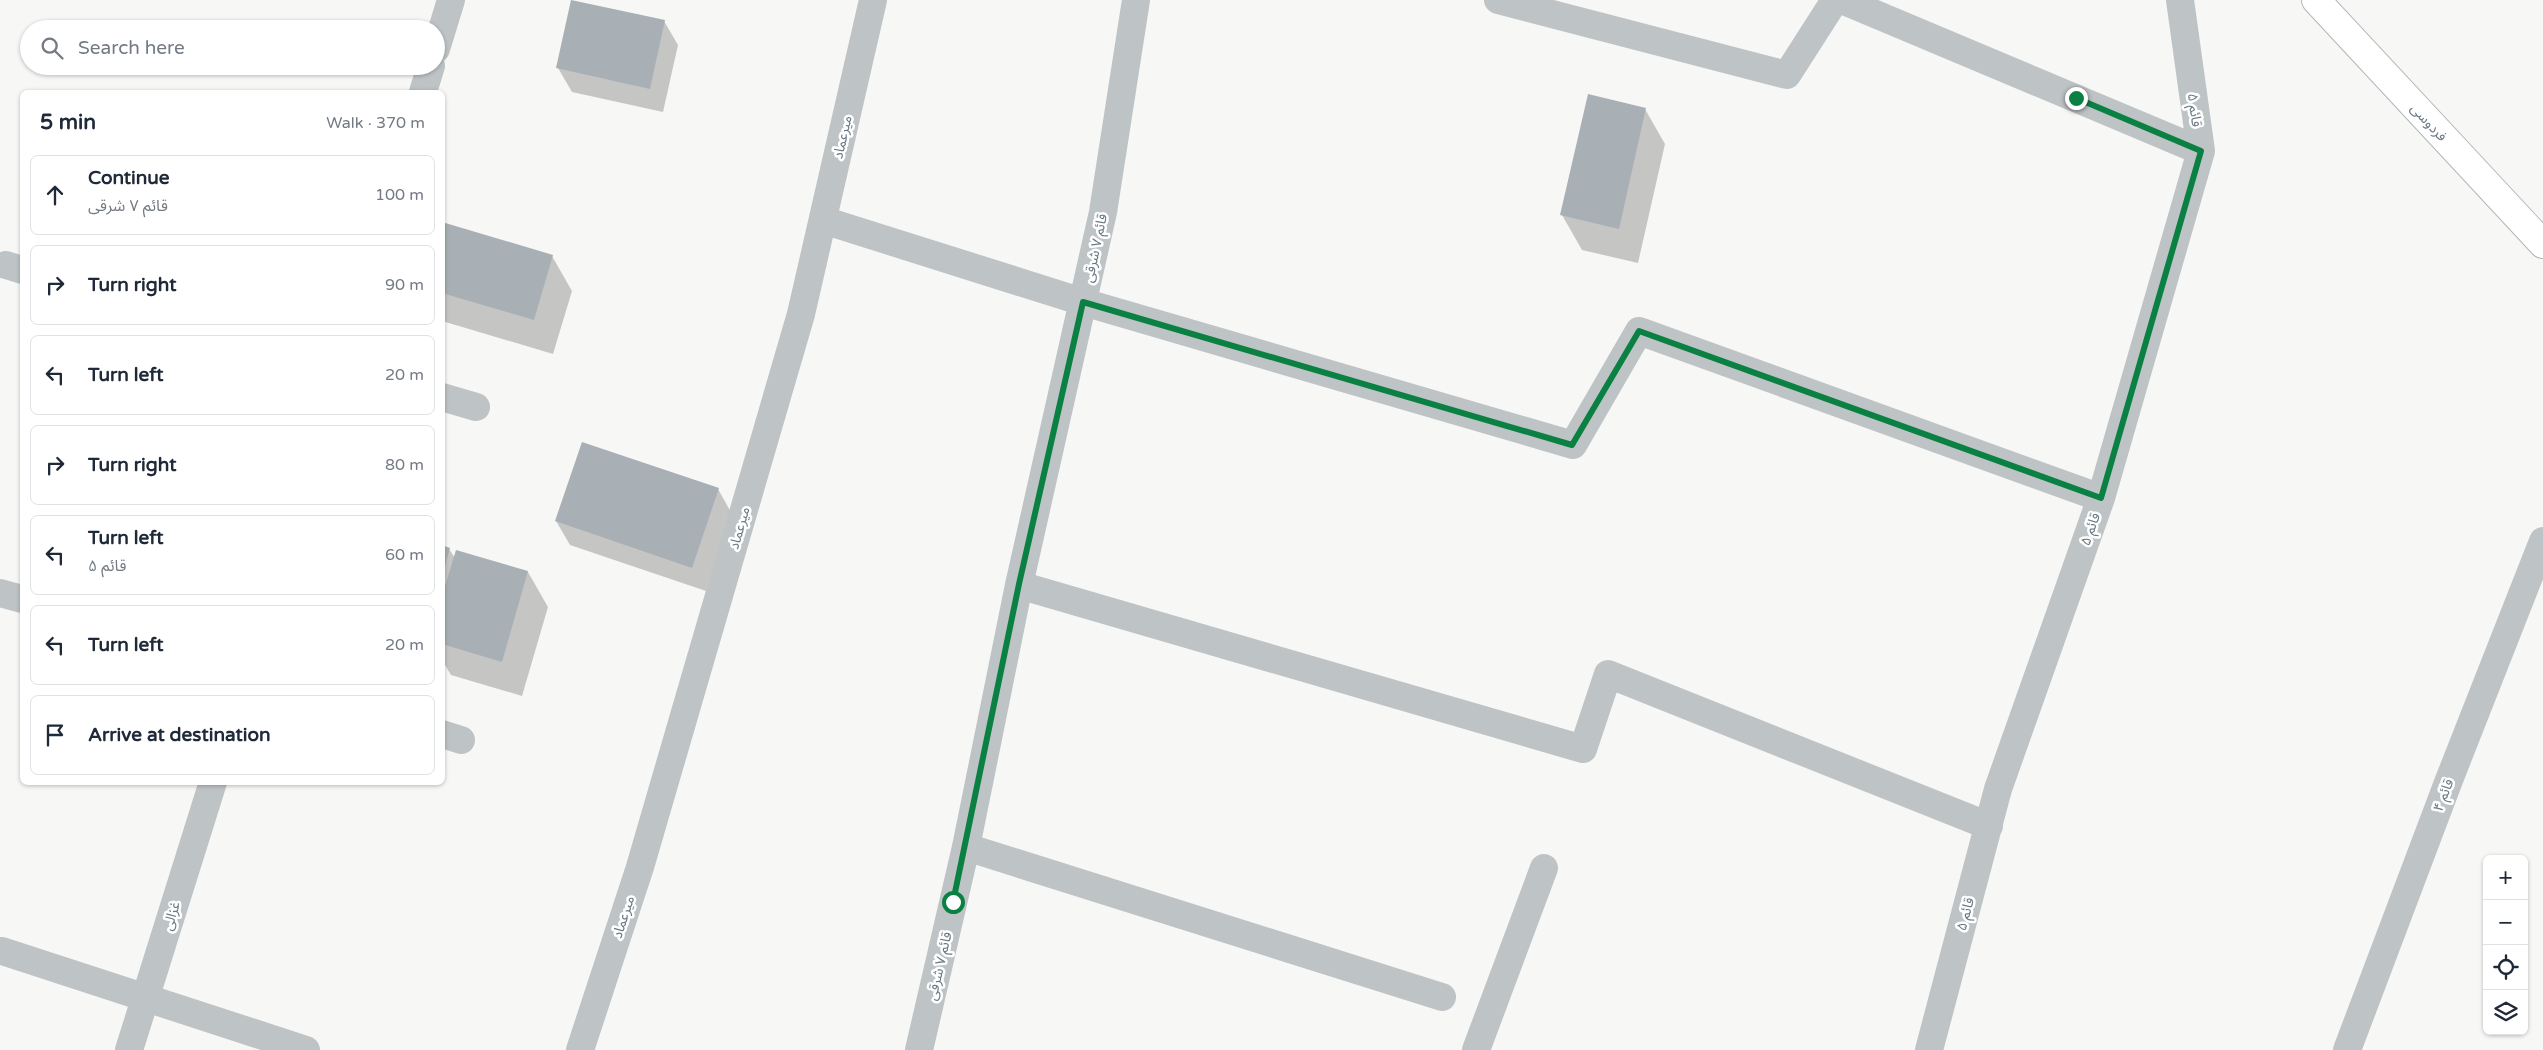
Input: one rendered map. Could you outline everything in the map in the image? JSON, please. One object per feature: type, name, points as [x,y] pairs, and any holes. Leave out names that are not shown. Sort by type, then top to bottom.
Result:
[{"type":"main road","name":"فردوسی","points":[[2316,0],[2543,244]]},
{"type":"street","points":[[445,20],[451,0]]},
{"type":"street","name":"میرعماد","points":[[580,1050],[640,867],[801,314],[873,0]]},
{"type":"street","name":"قائم ۷ شرقی","points":[[919,1050],[966,847],[1019,584],[1103,212],[1136,0]]},
{"type":"street","points":[[1498,0],[1787,76],[1835,0]]},
{"type":"street","points":[[1842,0],[2201,151]]},
{"type":"street","name":"قائم ۵","points":[[1929,1050],[1998,789],[2101,498],[2201,151],[2180,0]]},
{"type":"street","points":[[424,90],[428,75]]},
{"type":"street","points":[[823,220],[1083,302],[1572,445],[1639,331],[2101,498]]},
{"type":"street","points":[[445,398],[476,407]]},
{"type":"street","name":"قائم ۴","points":[[2347,1050],[2449,780],[2543,542]]},
{"type":"street","points":[[1019,584],[1583,749],[1608,674],[1989,826]]},
{"type":"street","points":[[0,593],[20,599]]},
{"type":"street","name":"غزالی","points":[[129,1050],[211,785]]},
{"type":"street","points":[[966,847],[1442,997]]},
{"type":"street","points":[[1476,1050],[1544,868]]},
{"type":"street","points":[[2,951],[306,1050]]},
{"type":"building","points":[[571,0],[665,20],[650,89],[556,68]]},
{"type":"building","points":[[1588,94],[1646,108],[1619,229],[1560,215]]},
{"type":"building","points":[[445,223],[553,255],[534,320],[445,294]]},
{"type":"building","points":[[582,442],[719,488],[692,568],[555,521]]},
{"type":"building","points":[[445,546],[450,548],[445,566]]},
{"type":"building","points":[[456,550],[528,571],[502,662],[445,645],[445,586]]},
{"type":"route","points":[[953,902],[966,847],[1019,584],[1083,302],[1572,445],[1639,331],[2101,498],[2201,151],[2076,98]]}]
